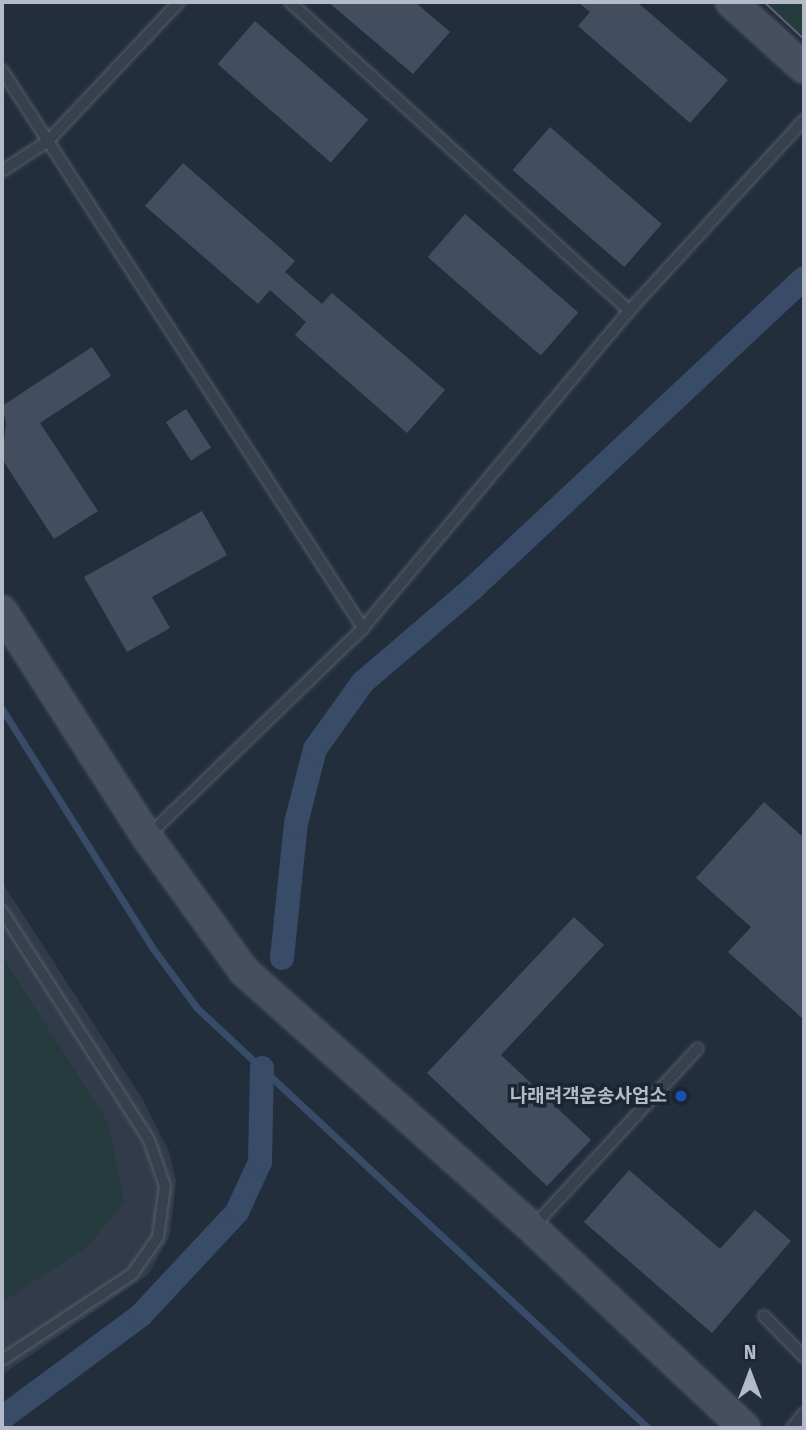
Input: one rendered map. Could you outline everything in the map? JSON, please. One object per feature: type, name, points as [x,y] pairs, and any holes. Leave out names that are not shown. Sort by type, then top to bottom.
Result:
[{"type":"street","points":[[731,2],[804,68]]},
{"type":"street","points":[[2,611],[147,837],[244,971],[532,1228],[745,1428]]},
{"type":"lane","points":[[2,171],[48,141],[179,2]]},
{"type":"lane","points":[[290,2],[629,311]]},
{"type":"lane","points":[[2,70],[363,628]]},
{"type":"lane","points":[[147,837],[363,628],[629,311],[804,120]]},
{"type":"lane","points":[[2,911],[149,1140],[165,1186],[158,1237],[132,1274],[2,1360]]},
{"type":"lane","points":[[532,1228],[698,1048]]},
{"type":"lane","points":[[764,1315],[804,1357]]},
{"type":"lane","points":[[792,1428],[804,1413]]},
{"type":"shaded area","points":[[2,882],[143,1100],[169,1151],[176,1180],[170,1235],[149,1274],[2,1375]]},
{"type":"green space","points":[[763,2],[804,2],[804,41]]},
{"type":"green space","points":[[2,956],[108,1123],[124,1203],[87,1247],[2,1302]]},
{"type":"building","points":[[328,2],[415,2],[450,32],[413,74]]},
{"type":"building","points":[[578,2],[637,2],[728,80],[690,123],[578,26],[590,12]]},
{"type":"building","points":[[255,21],[368,119],[331,162],[218,64]]},
{"type":"building","points":[[550,127],[662,224],[624,267],[513,170]]},
{"type":"building","points":[[183,163],[295,261],[285,272],[322,304],[332,293],[445,390],[407,433],[295,335],[306,322],[270,290],[258,304],[145,206]]},
{"type":"building","points":[[465,214],[578,312],[541,355],[428,257]]},
{"type":"building","points":[[92,347],[111,376],[40,423],[98,511],[54,539],[2,459],[6,423],[2,406]]},
{"type":"building","points":[[186,409],[211,448],[191,461],[166,422]]},
{"type":"building","points":[[202,511],[227,555],[152,597],[170,628],[127,652],[84,577]]},
{"type":"building","points":[[764,802],[804,838],[802,1018],[728,952],[751,927],[696,878]]},
{"type":"building","points":[[574,917],[604,945],[501,1055],[591,1140],[547,1186],[427,1073]]},
{"type":"building","points":[[629,1170],[720,1249],[755,1210],[791,1241],[712,1333],[584,1222]]},
{"type":"waterway","points":[[282,958],[296,823],[315,749],[363,682],[473,588],[804,278]]},
{"type":"waterway","points":[[2,709],[154,950],[197,1008],[648,1428]]},
{"type":"waterway","points":[[2,1418],[141,1315],[237,1212],[260,1162],[262,1068]]},
{"type":"tram line","points":[[764,2],[804,39]]},
{"type":"place","name":"나래려객운송사업소","points":[[681,1096]]}]
